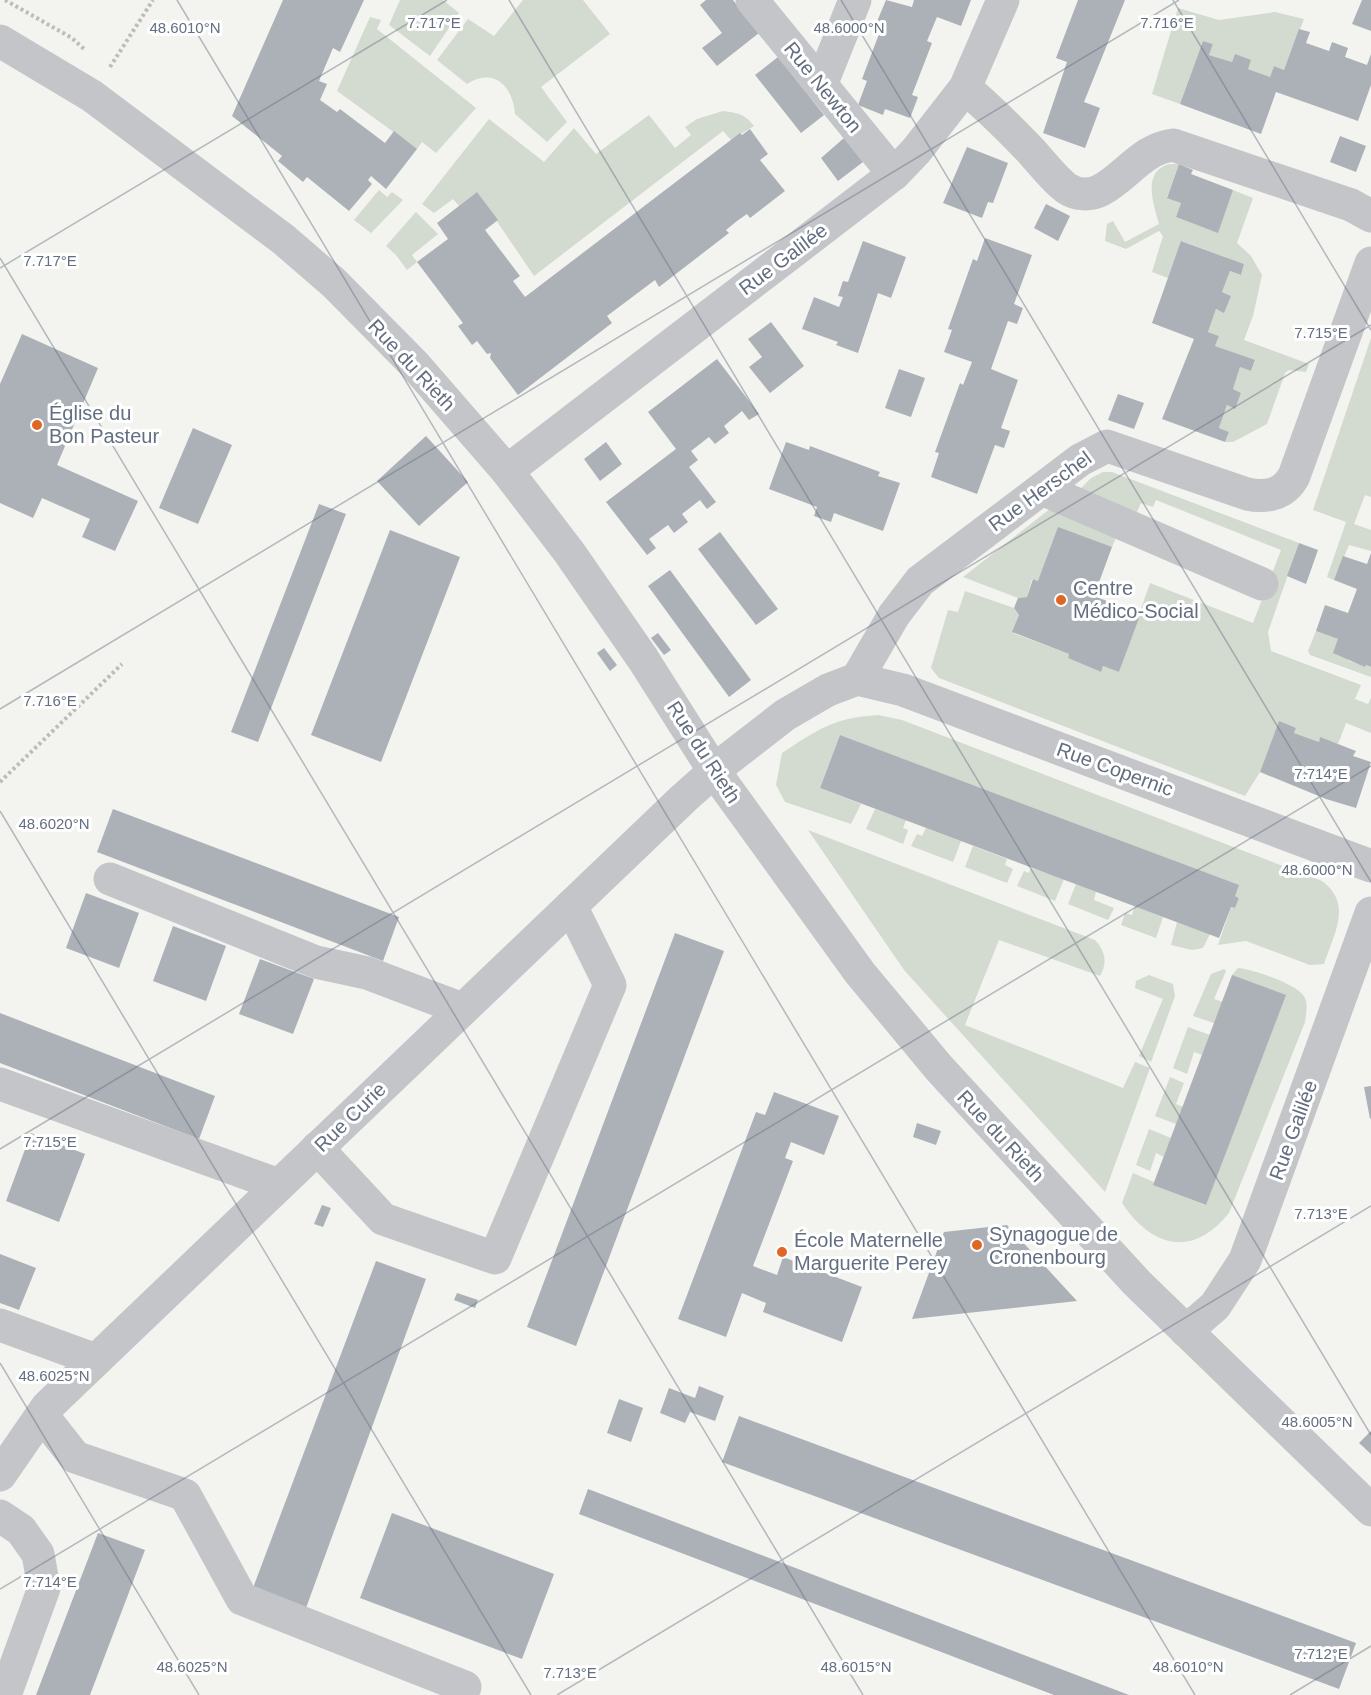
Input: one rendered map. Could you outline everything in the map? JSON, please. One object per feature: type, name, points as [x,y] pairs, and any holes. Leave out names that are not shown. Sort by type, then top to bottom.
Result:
[{"type":"street","name":"Rue Newton","points":[[752,0],[894,174]]},
{"type":"street","points":[[821,85],[855,0]]},
{"type":"street","name":"Rue Galilée","points":[[507,471],[894,174],[930,134],[965,88],[1003,0]]},
{"type":"street","name":"Rue du Rieth","points":[[0,41],[92,96],[283,239],[334,284],[414,364],[507,471],[569,552],[632,643],[714,771],[860,973],[939,1068],[1137,1283],[1371,1510]]},
{"type":"street","points":[[965,88],[994,112],[1059,181],[1073,191],[1082,194],[1100,191],[1142,157],[1164,146],[1173,145],[1351,206],[1371,216]]},
{"type":"street","name":"Rue Herschel","points":[[857,679],[894,615],[920,581],[1090,453],[1107,446],[1247,494],[1269,496],[1284,488],[1294,476],[1371,263]]},
{"type":"street","points":[[1042,489],[1262,584]]},
{"type":"street","points":[[714,771],[756,736],[803,704],[839,684],[857,679]]},
{"type":"street","name":"Rue Copernic","points":[[857,679],[903,690],[1371,866]]},
{"type":"street","name":"Rue Curie","points":[[0,1475],[42,1415],[96,1360],[714,771]]},
{"type":"street","points":[[110,879],[316,962],[367,973],[462,1009]]},
{"type":"street","points":[[317,1148],[383,1219],[495,1258],[610,986],[571,906]]},
{"type":"street","name":"Rue Galilée","points":[[1186,1331],[1215,1306],[1245,1260],[1371,913]]},
{"type":"street","points":[[0,1084],[279,1185]]},
{"type":"street","points":[[0,1325],[96,1360]]},
{"type":"street","points":[[42,1415],[75,1457],[186,1495],[242,1599],[465,1687]]},
{"type":"street","points":[[0,1516],[21,1530],[38,1554],[44,1588],[5,1695]]},
{"type":"path","points":[[92,96],[153,0]]},
{"type":"path","points":[[0,783],[122,664]]},
{"type":"shaded area","points":[[400,0],[443,0],[459,13],[430,56],[389,25]]},
{"type":"shaded area","points":[[523,0],[583,0],[610,34],[541,87],[567,122],[547,142],[515,114],[510,95],[500,82],[486,78],[467,84],[437,60],[468,19],[494,36]]},
{"type":"shaded area","points":[[1178,8],[1219,20],[1275,12],[1304,19],[1284,70],[1274,66],[1270,77],[1248,69],[1235,54],[1232,62],[1209,55],[1213,44],[1203,41],[1180,104],[1152,94]]},
{"type":"shaded area","points":[[370,17],[381,20],[377,29],[476,108],[436,153],[422,142],[417,149],[337,91]]},
{"type":"shaded area","points":[[723,111],[741,115],[754,126],[731,140],[723,131],[534,276],[477,192],[459,206],[453,199],[434,213],[422,204],[489,119],[544,162],[574,128],[596,154],[649,115],[675,148],[691,135],[685,127],[697,119]]},
{"type":"shaded area","points":[[1169,164],[1179,164],[1167,197],[1181,203],[1176,217],[1217,232],[1233,190],[1253,198],[1237,243],[1251,256],[1262,275],[1253,316],[1244,340],[1309,364],[1306,372],[1289,370],[1285,373],[1267,424],[1233,442],[1225,442],[1229,432],[1219,428],[1227,405],[1235,408],[1241,393],[1233,389],[1240,367],[1251,371],[1255,361],[1215,346],[1219,336],[1208,332],[1216,309],[1224,312],[1231,296],[1222,292],[1230,271],[1241,275],[1244,264],[1182,241],[1168,278],[1152,272],[1163,236],[1159,231],[1126,249],[1105,241],[1107,224],[1113,221],[1125,242],[1159,224],[1152,198],[1152,181],[1161,168]]},
{"type":"shaded area","points":[[379,190],[387,197],[392,192],[403,200],[371,233],[354,220]]},
{"type":"shaded area","points":[[416,212],[438,234],[412,255],[417,262],[407,270],[386,246]]},
{"type":"shaded area","points":[[1371,338],[1371,497],[1365,495],[1354,524],[1371,530],[1371,551],[1349,545],[1334,580],[1327,577],[1346,522],[1313,510]]},
{"type":"shaded area","points":[[1103,472],[1112,472],[1299,543],[1268,632],[1271,651],[1361,685],[1355,699],[1368,704],[1371,698],[1371,733],[1346,723],[1338,744],[1320,738],[1319,742],[1294,733],[1296,728],[1279,722],[1260,772],[1245,796],[939,678],[931,668],[948,610],[958,612],[965,591],[1014,608],[1019,615],[1013,633],[1069,654],[1068,658],[1101,672],[1103,666],[1119,672],[1150,583],[1253,623],[1281,550],[1156,500],[1153,507],[1141,503],[1134,519],[1076,493],[1091,478]]},
{"type":"shaded area","points":[[1051,508],[1118,533],[1112,547],[1038,581],[1032,579],[1027,597],[1018,598],[963,577]]},
{"type":"shaded area","points":[[1316,631],[1338,639],[1349,661],[1371,667],[1371,677],[1310,655],[1308,651]]},
{"type":"shaded area","points":[[878,715],[902,720],[1322,881],[1337,899],[1339,909],[1336,930],[1324,964],[1310,965],[1246,941],[1218,945],[1231,907],[1235,908],[1239,898],[1172,860],[840,735],[820,788],[861,804],[851,824],[785,802],[776,785],[782,753],[827,726],[849,719]]},
{"type":"shaded area","points":[[875,809],[906,820],[903,828],[908,830],[903,844],[866,829]]},
{"type":"shaded area","points":[[926,828],[961,841],[953,862],[911,846],[917,834],[922,836]]},
{"type":"shaded area","points":[[808,830],[1095,940],[1105,961],[1100,976],[999,940],[965,1025],[1123,1088],[1135,1062],[1150,1068],[1105,1192],[904,970]]},
{"type":"shaded area","points":[[973,846],[1007,859],[1005,865],[1013,869],[1007,883],[965,867]]},
{"type":"shaded area","points":[[1031,868],[1064,879],[1055,901],[1017,886],[1024,871],[1029,873]]},
{"type":"shaded area","points":[[1076,884],[1096,892],[1094,900],[1114,908],[1108,920],[1068,904]]},
{"type":"shaded area","points":[[1135,906],[1163,917],[1156,938],[1121,925],[1125,913],[1132,915]]},
{"type":"shaded area","points":[[1177,922],[1210,934],[1203,948],[1192,950],[1171,945]]},
{"type":"shaded area","points":[[1238,968],[1275,978],[1301,993],[1306,1004],[1305,1022],[1229,1213],[1201,1237],[1173,1242],[1146,1230],[1122,1203],[1133,1173],[1154,1182],[1154,1185],[1205,1205],[1216,1178],[1232,975]]},
{"type":"shaded area","points":[[1224,969],[1226,971],[1214,999],[1223,1002],[1214,1023],[1193,1016],[1211,974]]},
{"type":"shaded area","points":[[1149,975],[1173,984],[1175,996],[1151,1062],[1139,1056],[1163,999],[1135,988],[1136,981]]},
{"type":"shaded area","points":[[1188,1027],[1210,1035],[1202,1055],[1194,1052],[1187,1074],[1173,1068]]},
{"type":"shaded area","points":[[1170,1077],[1184,1083],[1176,1104],[1183,1107],[1176,1124],[1155,1116]]},
{"type":"shaded area","points":[[1149,1129],[1171,1138],[1164,1157],[1156,1153],[1150,1171],[1136,1165]]},
{"type":"building","points":[[283,0],[364,0],[340,52],[333,48],[319,81],[327,84],[320,100],[337,112],[340,109],[385,143],[394,131],[417,149],[386,189],[371,176],[368,180],[372,184],[349,211],[307,177],[303,182],[278,161],[282,156],[232,116]]},
{"type":"building","points":[[706,0],[733,0],[759,33],[717,66],[702,48],[722,33],[700,5]]},
{"type":"building","points":[[886,0],[912,7],[914,0],[971,0],[961,26],[937,17],[927,41],[932,43],[912,95],[918,97],[910,118],[885,109],[883,115],[858,105],[867,81],[862,79],[882,26],[876,24]]},
{"type":"building","points":[[1078,0],[1125,0],[1084,102],[1100,108],[1085,148],[1043,133],[1067,62],[1056,58]]},
{"type":"building","points":[[1362,0],[1371,0],[1371,31],[1352,24]]},
{"type":"building","points":[[1299,29],[1310,32],[1306,43],[1329,51],[1332,42],[1348,48],[1345,57],[1367,65],[1371,54],[1371,85],[1358,121],[1276,92],[1261,134],[1180,104],[1203,41],[1213,44],[1209,55],[1232,62],[1235,54],[1251,60],[1248,69],[1270,77],[1274,66],[1284,70]]},
{"type":"building","points":[[778,57],[824,115],[801,133],[755,75]]},
{"type":"building","points":[[750,129],[768,154],[760,160],[785,191],[750,218],[747,214],[737,221],[726,230],[729,233],[659,287],[655,280],[607,316],[612,323],[518,395],[490,358],[491,353],[487,354],[477,341],[472,345],[458,326],[463,323],[417,262],[448,239],[437,223],[477,192],[498,220],[485,230],[520,276],[513,281],[525,297],[740,133],[742,135]]},
{"type":"building","points":[[1340,136],[1366,146],[1356,172],[1330,162]]},
{"type":"building","points":[[844,138],[863,162],[838,181],[821,158]]},
{"type":"building","points":[[967,147],[1008,163],[993,203],[988,202],[982,218],[943,203]]},
{"type":"building","points":[[1179,164],[1193,170],[1191,174],[1233,190],[1218,233],[1176,217],[1181,203],[1167,198]]},
{"type":"building","points":[[1046,204],[1070,216],[1058,241],[1034,228]]},
{"type":"building","points":[[985,238],[1032,255],[1014,304],[1023,308],[1017,324],[1008,321],[991,369],[1018,380],[1001,428],[1010,431],[1004,448],[995,445],[977,494],[931,477],[939,453],[935,452],[960,383],[963,385],[972,362],[944,352],[952,330],[948,329],[973,259],[977,261]]},
{"type":"building","points":[[863,241],[906,257],[891,298],[878,293],[858,353],[836,345],[838,342],[802,329],[814,297],[839,307],[843,297],[838,296],[843,281],[848,282]]},
{"type":"building","points":[[1181,241],[1244,264],[1241,275],[1230,271],[1222,292],[1231,296],[1224,313],[1216,309],[1208,332],[1219,336],[1215,346],[1255,360],[1251,371],[1240,367],[1233,389],[1241,393],[1235,409],[1227,405],[1219,428],[1229,432],[1225,442],[1162,419],[1194,339],[1152,323]]},
{"type":"building","points":[[771,322],[804,366],[770,393],[749,367],[762,357],[748,339]]},
{"type":"building","name":"Église du Bon Pasteur","points":[[22,334],[98,368],[57,465],[138,501],[115,551],[82,537],[90,519],[42,498],[33,518],[0,503],[0,384]]},
{"type":"building","points":[[717,359],[759,414],[749,420],[742,411],[724,426],[729,433],[715,444],[709,437],[691,451],[698,460],[689,467],[716,502],[707,509],[700,500],[682,514],[688,522],[674,533],[668,525],[649,539],[656,548],[647,555],[606,502],[676,449],[648,412]]},
{"type":"building","points":[[899,369],[925,378],[911,417],[885,408]]},
{"type":"building","points":[[1118,394],[1144,403],[1134,429],[1108,420]]},
{"type":"building","points":[[193,428],[232,445],[198,524],[159,508]]},
{"type":"building","points":[[426,436],[468,482],[419,526],[377,481]]},
{"type":"building","points":[[606,442],[622,464],[600,481],[584,459]]},
{"type":"building","points":[[786,442],[809,450],[810,446],[880,472],[878,476],[900,483],[883,531],[834,513],[831,522],[814,516],[817,507],[769,489]]},
{"type":"building","points":[[319,504],[346,514],[258,742],[231,732]]},
{"type":"building","name":"Centre Médico-Social","points":[[1058,527],[1112,547],[1094,596],[1125,608],[1124,613],[1139,618],[1119,672],[1103,666],[1101,672],[1068,658],[1069,654],[1012,632],[1019,615],[1014,608],[1018,598],[1027,597],[1033,579],[1038,581]]},
{"type":"building","points":[[390,530],[460,557],[381,762],[311,735]]},
{"type":"building","points":[[720,532],[778,609],[756,625],[698,549]]},
{"type":"building","points":[[1299,543],[1318,550],[1306,584],[1287,576]]},
{"type":"building","points":[[1371,553],[1371,667],[1366,665],[1365,667],[1333,653],[1338,639],[1316,631],[1325,605],[1348,613],[1357,589],[1334,580],[1343,556],[1367,564]]},
{"type":"building","points":[[670,570],[751,680],[729,697],[648,586]]},
{"type":"building","points":[[658,633],[671,650],[664,655],[651,638]]},
{"type":"building","points":[[604,648],[617,665],[610,671],[597,653]]},
{"type":"building","points":[[1279,721],[1296,728],[1294,733],[1319,742],[1320,737],[1356,751],[1353,756],[1371,762],[1356,808],[1326,799],[1260,772]]},
{"type":"building","points":[[840,735],[1239,885],[1235,896],[1239,898],[1235,908],[1231,907],[1219,938],[820,788]]},
{"type":"building","points":[[113,809],[399,917],[383,961],[97,852]]},
{"type":"building","points":[[86,893],[139,913],[119,968],[66,948]]},
{"type":"building","points":[[173,926],[226,946],[206,1001],[153,981]]},
{"type":"building","points":[[675,933],[724,951],[576,1346],[527,1327]]},
{"type":"building","points":[[260,959],[314,979],[293,1034],[239,1014]]},
{"type":"building","points":[[1232,975],[1286,995],[1206,1205],[1153,1185]]},
{"type":"building","points":[[0,1013],[215,1096],[199,1139],[0,1063]]},
{"type":"building","points":[[1371,1086],[1371,1118],[1370,1119],[1364,1087]]},
{"type":"building","points":[[774,1092],[839,1116],[824,1155],[791,1142],[785,1158],[793,1161],[753,1266],[777,1275],[783,1257],[862,1287],[842,1342],[763,1312],[766,1303],[742,1293],[726,1337],[678,1319],[756,1112],[765,1115]]},
{"type":"building","points":[[917,1123],[941,1131],[936,1145],[913,1137]]},
{"type":"building","points":[[31,1133],[85,1154],[59,1222],[6,1201]]},
{"type":"building","points":[[322,1205],[331,1208],[323,1227],[314,1224]]},
{"type":"building","points":[[1007,1225],[1077,1301],[912,1319],[944,1232]]},
{"type":"building","points":[[0,1254],[36,1268],[19,1310],[0,1303]]},
{"type":"building","points":[[376,1261],[426,1279],[306,1608],[253,1588]]},
{"type":"building","points":[[457,1293],[478,1300],[475,1308],[454,1300]]},
{"type":"building","points":[[699,1386],[724,1396],[715,1421],[690,1412],[685,1423],[660,1413],[669,1388],[695,1398]]},
{"type":"building","points":[[619,1399],[643,1408],[631,1442],[607,1433]]},
{"type":"building","points":[[739,1416],[1356,1643],[1339,1689],[722,1462]]},
{"type":"building","points":[[1371,1431],[1371,1454],[1359,1443]]},
{"type":"building","points":[[588,1489],[1129,1695],[1054,1695],[579,1514]]},
{"type":"building","points":[[392,1513],[554,1574],[522,1659],[360,1598]]},
{"type":"building","points":[[98,1533],[145,1550],[90,1695],[36,1695]]},
{"type":"place","name":"Église du Bon Pasteur","points":[[37,425]]},
{"type":"place","name":"Centre Médico-Social","points":[[1061,600]]},
{"type":"place","name":"Synagogue de Cronenbourg","points":[[977,1245]]},
{"type":"place","name":"École Maternelle Marguerite Perey","points":[[782,1252]]}]
